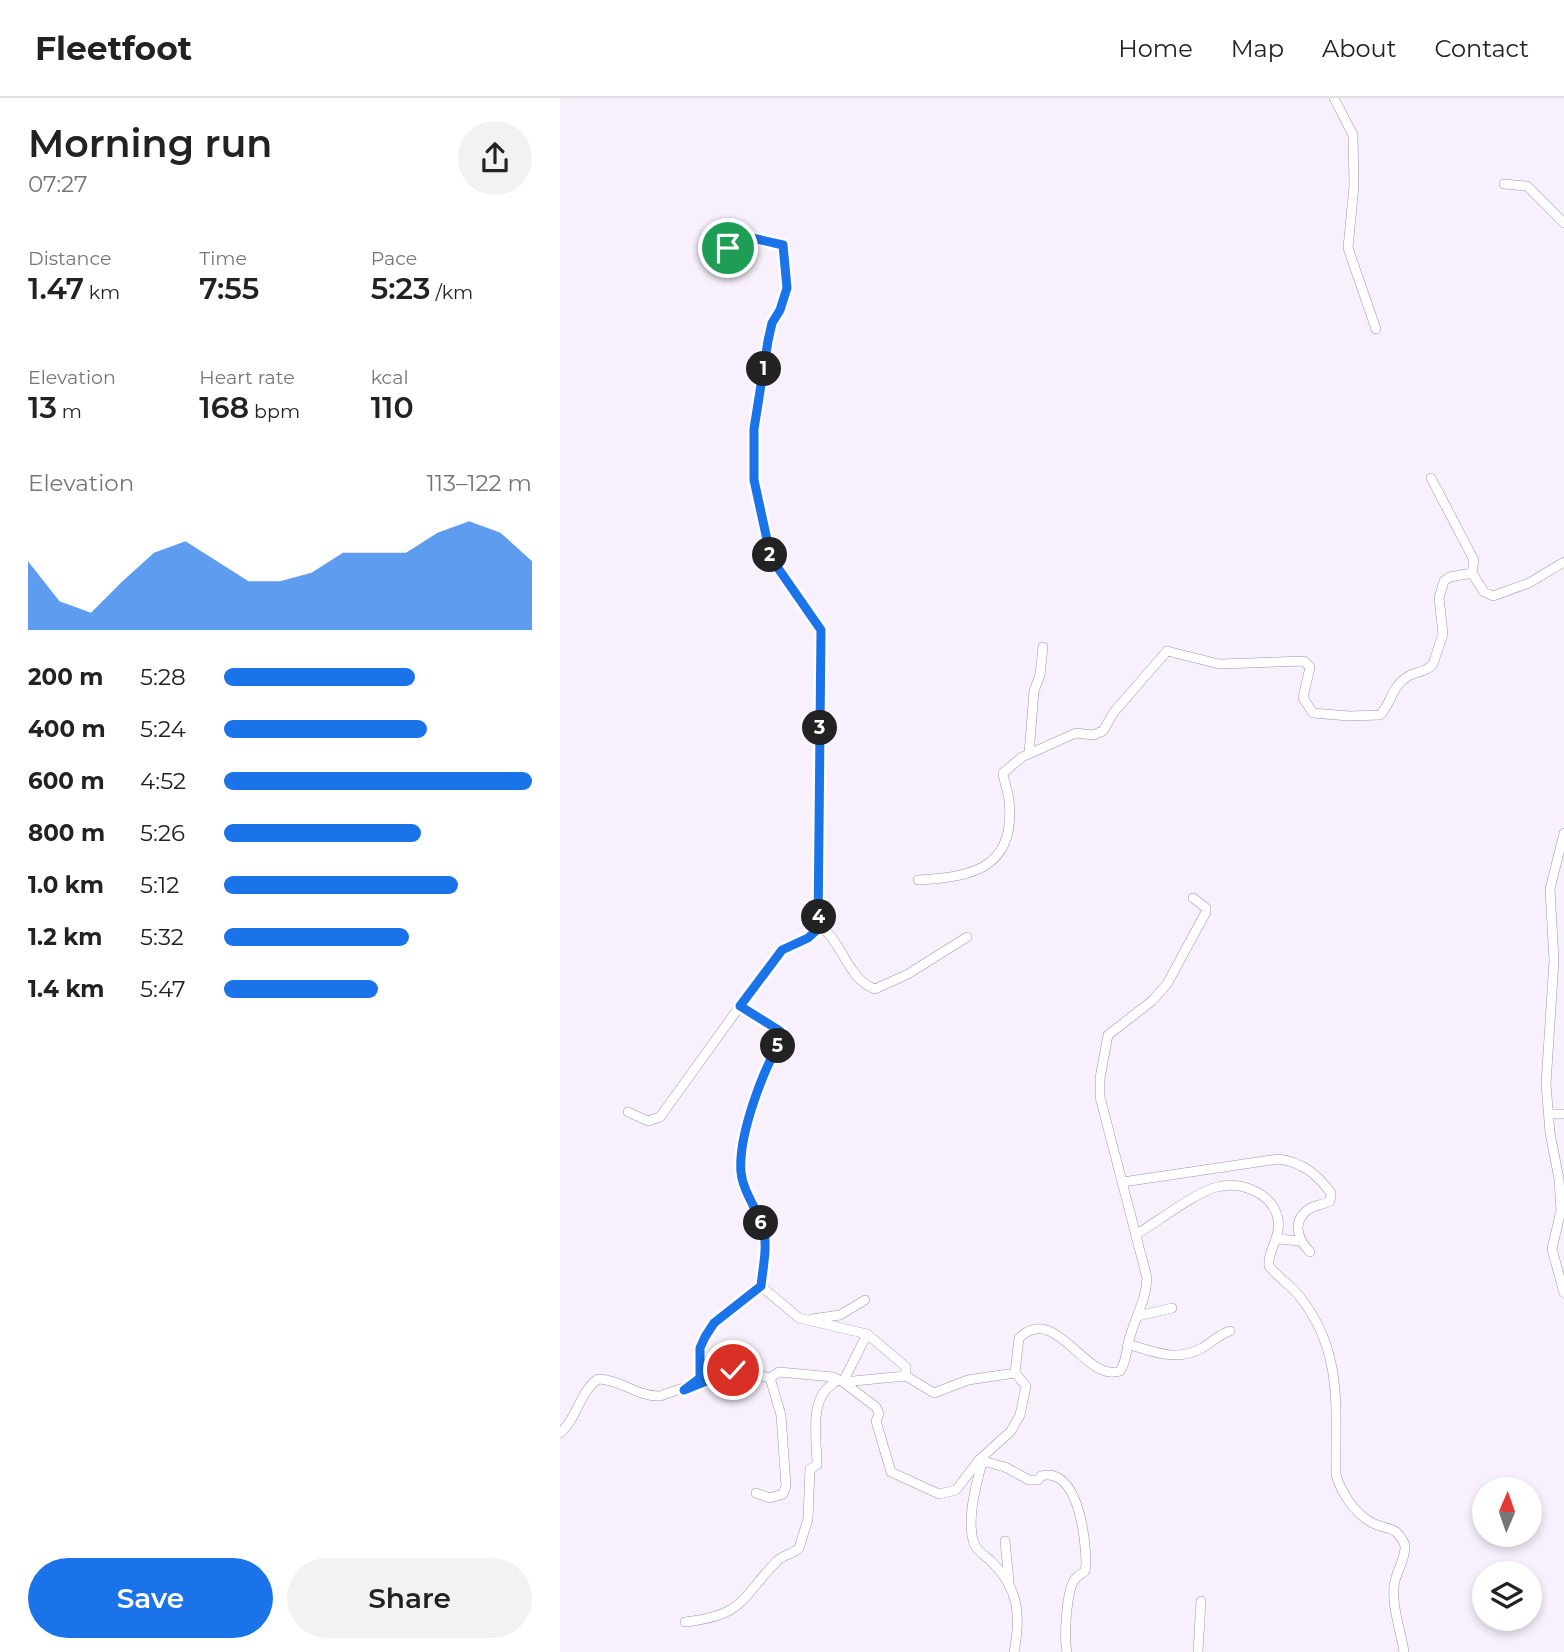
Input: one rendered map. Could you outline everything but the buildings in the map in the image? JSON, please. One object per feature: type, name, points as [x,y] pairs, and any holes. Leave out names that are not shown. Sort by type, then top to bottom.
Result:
[{"type":"street","points":[[1334,98],[1353,135],[1354,186],[1348,248],[1376,329]]},
{"type":"street","points":[[1504,184],[1527,186],[1564,223]]},
{"type":"street","points":[[628,1112],[648,1122],[660,1117],[782,950],[808,938],[819,925],[821,630],[771,558],[754,480],[754,429],[768,341],[772,323],[780,310],[787,288],[783,245],[760,239],[736,239],[728,248]]},
{"type":"street","points":[[1431,478],[1474,560],[1472,573],[1483,592],[1493,596],[1529,583],[1564,562]]},
{"type":"street","points":[[918,880],[962,876],[1000,855],[1006,845],[1009,821],[1009,798],[1003,773],[1012,763],[1076,733],[1093,735],[1103,731],[1111,715],[1167,651],[1219,664],[1304,661],[1310,667],[1303,698],[1313,713],[1380,715],[1389,696],[1404,678],[1430,668],[1433,664],[1443,634],[1439,598],[1444,580],[1472,573]]},
{"type":"street","points":[[1029,754],[1034,691],[1040,675],[1043,647]]},
{"type":"street","points":[[1564,834],[1550,889],[1554,960],[1546,1084],[1561,1210],[1552,1249],[1564,1293]]},
{"type":"street","points":[[560,1433],[573,1418],[592,1383],[598,1379],[611,1381],[649,1396],[669,1395],[749,1365],[758,1376],[770,1378],[779,1372],[834,1377],[876,1407],[879,1414],[876,1421],[888,1468],[895,1475],[939,1494],[956,1490],[981,1460],[1011,1431],[1020,1415],[1026,1386],[1015,1373],[1020,1338],[1029,1332],[1042,1330],[1058,1335],[1091,1365],[1113,1373],[1120,1371],[1125,1363],[1128,1345],[1145,1298],[1147,1278],[1100,1097],[1106,1042],[1112,1029],[1152,1001],[1167,984],[1206,912],[1206,908],[1193,898]]},
{"type":"street","points":[[819,925],[836,941],[861,981],[875,989],[908,974],[967,937]]},
{"type":"street","points":[[684,1390],[700,1378],[700,1348],[714,1323],[761,1286],[766,1241],[741,1173],[741,1155],[757,1088],[768,1060],[782,1039],[780,1031],[740,1006]]},
{"type":"street","points":[[1548,1114],[1564,1114]]},
{"type":"street","points":[[1123,1182],[1278,1159],[1294,1161],[1312,1172],[1332,1196],[1330,1201],[1312,1207],[1301,1217],[1298,1227],[1300,1241],[1310,1252]]},
{"type":"street","points":[[1137,1234],[1209,1190],[1226,1186],[1249,1189],[1266,1196],[1278,1216],[1278,1239],[1269,1258],[1269,1266],[1299,1294],[1326,1340],[1333,1362],[1336,1475],[1340,1486],[1366,1520],[1392,1528],[1405,1545],[1405,1559],[1395,1578],[1393,1589],[1404,1652]]},
{"type":"street","points":[[1278,1239],[1300,1241]]},
{"type":"street","points":[[761,1286],[799,1318],[867,1334],[906,1367],[906,1376]]},
{"type":"street","points":[[799,1318],[820,1320],[840,1315],[866,1300]]},
{"type":"street","points":[[1138,1316],[1172,1308]]},
{"type":"street","points":[[1128,1345],[1164,1355],[1180,1356],[1204,1347],[1220,1334],[1230,1331]]},
{"type":"street","points":[[843,1382],[867,1334]]},
{"type":"street","points":[[843,1382],[906,1376],[934,1394],[968,1380],[1015,1373]]},
{"type":"street","points":[[685,1622],[724,1615],[745,1601],[777,1562],[799,1548],[808,1519],[810,1469],[817,1465],[817,1407],[824,1391],[835,1383],[834,1377]]},
{"type":"street","points":[[755,1493],[769,1498],[783,1494],[786,1486],[781,1415],[770,1378]]},
{"type":"street","points":[[981,1460],[974,1491],[972,1537],[980,1552],[1010,1583]]},
{"type":"street","points":[[981,1460],[1004,1467],[1030,1480],[1038,1480],[1041,1476],[1048,1475],[1065,1484],[1074,1495],[1086,1565],[1085,1571],[1075,1578],[1072,1586],[1065,1630],[1067,1652]]},
{"type":"street","points":[[1005,1541],[1010,1583],[1018,1617],[1014,1652]]},
{"type":"street","points":[[1198,1652],[1201,1601]]},
{"type":"route","points":[[728,248],[736,239],[752,238],[783,245],[787,288],[780,310],[772,323],[768,341],[754,429],[754,480],[771,558],[821,630],[819,925],[814,934],[782,950],[740,1006],[780,1031],[782,1039],[768,1060],[757,1088],[741,1155],[741,1173],[766,1241],[761,1286],[714,1323],[700,1348],[700,1378],[684,1390],[733,1370]]}]
